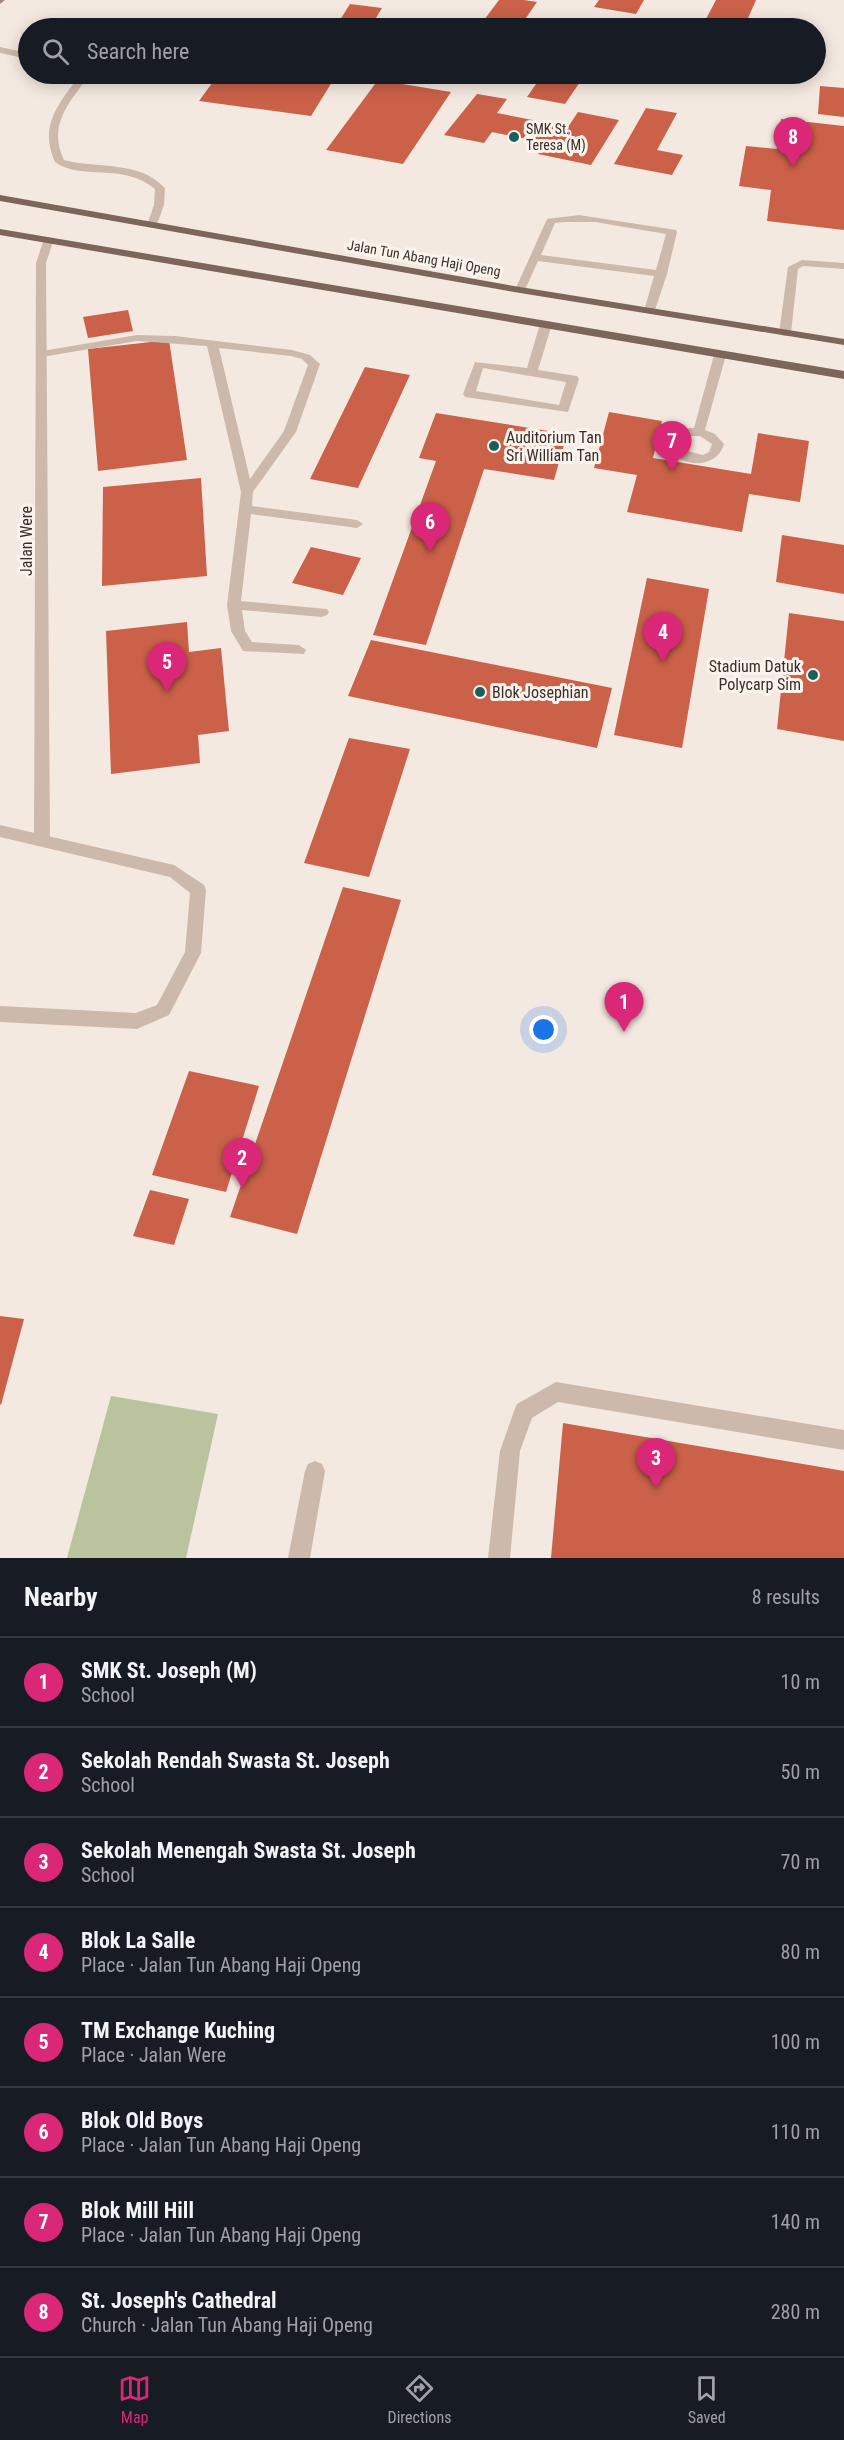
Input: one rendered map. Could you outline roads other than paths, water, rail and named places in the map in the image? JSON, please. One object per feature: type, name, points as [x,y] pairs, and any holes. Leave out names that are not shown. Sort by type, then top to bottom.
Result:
[{"type":"main road","name":"Jalan Tun Abang Haji Openg","points":[[0,198],[520,290],[844,342]]},
{"type":"main road","points":[[0,232],[48,242],[844,375]]},
{"type":"main road","points":[[0,239],[48,242]]},
{"type":"street","points":[[0,50],[18,54]]},
{"type":"street","points":[[79,84],[57,113],[52,147],[60,162],[73,167],[119,168],[149,176],[160,188],[159,205],[152,225]]},
{"type":"street","points":[[520,290],[551,221],[563,218],[599,221],[672,232],[650,311]]},
{"type":"street","name":"Jalan Were","points":[[42,841],[41,263],[48,242]]},
{"type":"street","points":[[534,257],[662,274]]},
{"type":"street","points":[[785,333],[793,267],[802,263],[844,266]]},
{"type":"street","points":[[532,372],[546,324]]},
{"type":"street","points":[[42,354],[137,338],[175,339],[292,353],[306,357],[314,364],[290,432],[247,492]]},
{"type":"street","points":[[212,344],[247,492],[234,604],[238,631],[248,646],[299,650]]},
{"type":"street","points":[[699,431],[720,355]]},
{"type":"street","points":[[479,364],[532,372],[573,379],[564,409],[469,394],[479,364]]},
{"type":"street","points":[[246,509],[357,524]]},
{"type":"street","points":[[234,604],[322,612]]},
{"type":"street","points":[[0,831],[174,872],[198,890],[193,953],[163,1010],[137,1021],[0,1014]]},
{"type":"street","points":[[499,1558],[510,1451],[524,1411],[556,1392],[844,1440]]},
{"type":"street","points":[[299,1558],[315,1471]]},
{"type":"place","name":"SMK St. Teresa (M)","points":[[514,137]]},
{"type":"place","name":"St. Joseph's Cathedral","points":[[793,167]]},
{"type":"place","name":"Auditorium Tan Sri William Tan","points":[[494,446]]},
{"type":"place","name":"Blok Mill Hill","points":[[672,471]]},
{"type":"place","name":"Blok Old Boys","points":[[430,552]]},
{"type":"place","name":"Blok La Salle","points":[[663,662]]},
{"type":"place","name":"Stadium Datuk Polycarp Sim","points":[[813,675]]},
{"type":"place","name":"TM Exchange Kuching","points":[[167,692]]},
{"type":"place","name":"Blok Josephian","points":[[480,692]]},
{"type":"place","name":"SMK St. Joseph (M)","points":[[624,1032]]},
{"type":"place","name":"Sekolah Rendah Swasta St. Joseph","points":[[242,1188]]},
{"type":"place","name":"Sekolah Menengah Swasta St. Joseph","points":[[656,1488]]}]
